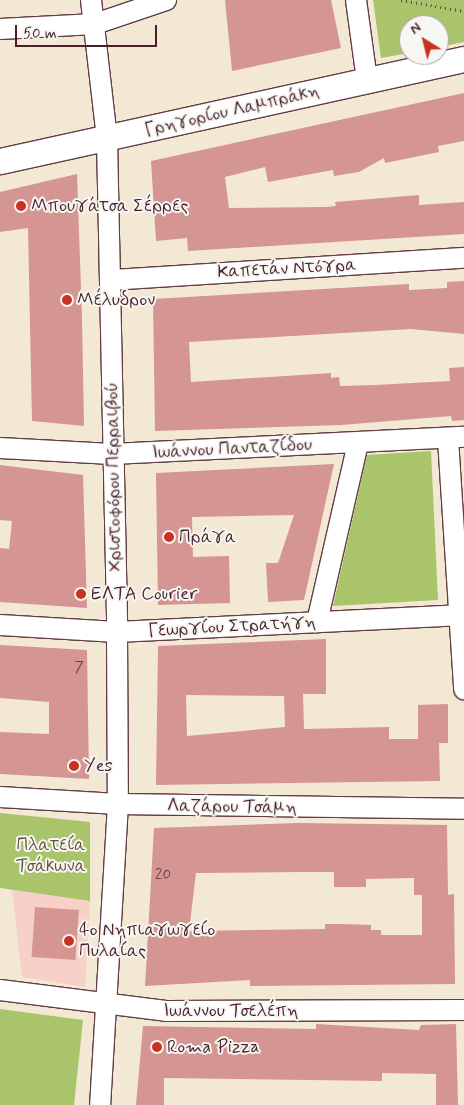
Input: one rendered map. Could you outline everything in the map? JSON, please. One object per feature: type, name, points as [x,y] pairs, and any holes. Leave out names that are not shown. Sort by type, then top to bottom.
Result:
[{"type":"main road","name":"Γρηγορίου Λαμπράκη","points":[[0,161],[107,139],[464,58]]},
{"type":"street","name":"Χριστοφόρου Περραιβού","points":[[91,0],[107,139],[117,632],[118,804],[109,1007],[100,1105]]},
{"type":"street","points":[[0,29],[95,24],[166,0]]},
{"type":"street","points":[[356,0],[367,80]]},
{"type":"street","name":"Καπετάν Ντόγρα","points":[[111,280],[464,258]]},
{"type":"street","points":[[456,438],[464,689]]},
{"type":"street","name":"Ιωάννου Πανταζίδου","points":[[0,448],[112,454],[456,438]]},
{"type":"street","points":[[317,622],[358,443]]},
{"type":"street","name":"Γεωργίου Στρατήγη","points":[[0,625],[117,632],[462,615]]},
{"type":"street","name":"Λαζάρου Τσάμη","points":[[0,797],[118,804],[464,809]]},
{"type":"street","name":"Ιωάννου Τσελέπη","points":[[0,990],[109,1007],[193,1012],[464,1010]]},
{"type":"path","points":[[401,0],[464,11]]},
{"type":"shaded area","points":[[12,890],[90,901],[85,987],[22,977]]},
{"type":"green space","points":[[373,0],[464,0],[464,42],[449,45],[449,15],[399,15],[399,55],[381,58]]},
{"type":"green space","points":[[431,451],[438,600],[333,606],[367,455]]},
{"type":"green space","name":"Πλατεία Τσάκωνα","points":[[0,813],[90,822],[90,901],[0,888]]},
{"type":"green space","points":[[0,1009],[83,1020],[74,1105],[0,1105]]},
{"type":"building","points":[[225,0],[331,0],[341,48],[232,71]]},
{"type":"building","points":[[464,93],[464,141],[438,146],[439,152],[385,163],[384,158],[359,172],[334,176],[333,170],[268,182],[265,167],[225,177],[229,208],[325,207],[336,206],[335,202],[419,195],[419,205],[464,202],[464,234],[188,251],[187,238],[156,241],[151,161]]},
{"type":"building","points":[[77,174],[84,426],[32,421],[28,228],[0,232],[0,192]]},
{"type":"building","points":[[464,281],[464,334],[411,329],[189,342],[191,382],[331,373],[331,378],[339,377],[340,386],[450,381],[449,368],[464,367],[464,420],[452,421],[451,416],[341,425],[155,431],[153,299],[409,284],[409,290],[447,288],[447,282]]},
{"type":"building","points":[[334,464],[304,600],[268,602],[266,563],[278,563],[294,515],[192,517],[193,557],[229,556],[230,603],[158,605],[156,473]]},
{"type":"building","points":[[0,465],[83,475],[87,608],[0,602],[0,548],[9,549],[12,521],[0,520]]},
{"type":"building","points":[[326,639],[326,694],[303,694],[304,729],[389,727],[389,739],[418,739],[418,705],[448,704],[448,743],[439,743],[440,781],[156,785],[158,646]],"holes":[[[186,695],[284,696],[285,727],[187,736]]]},
{"type":"building","points":[[0,645],[87,650],[89,779],[0,774],[0,732],[49,734],[49,702],[0,698]]},
{"type":"building","points":[[298,823],[447,825],[448,895],[454,894],[455,984],[250,986],[250,980],[145,986],[154,828]],"holes":[[[334,872],[334,887],[366,887],[366,879],[414,878],[414,895],[422,895],[422,935],[381,935],[381,930],[371,930],[371,925],[343,924],[325,924],[325,929],[189,931],[196,873]]]},
{"type":"building","points":[[35,907],[79,910],[75,960],[32,957]]},
{"type":"building","points":[[316,1024],[419,1030],[421,1025],[456,1024],[458,1105],[436,1105],[436,1074],[382,1073],[382,1081],[164,1078],[164,1105],[136,1105],[143,1026],[316,1029]]},
{"type":"place","name":"Μπουγάτσα Σέρρες","points":[[21,206]]},
{"type":"place","name":"Μέλυδρον","points":[[67,300]]},
{"type":"place","name":"Πράγα","points":[[169,537]]},
{"type":"place","name":"ΕΛΤΑ Courier","points":[[81,594]]},
{"type":"place","name":"Yes","points":[[74,766]]},
{"type":"place","name":"4ο Νηπιαγωγείο Πυλαίας","points":[[69,941]]},
{"type":"place","name":"Roma Pizza","points":[[157,1047]]}]
